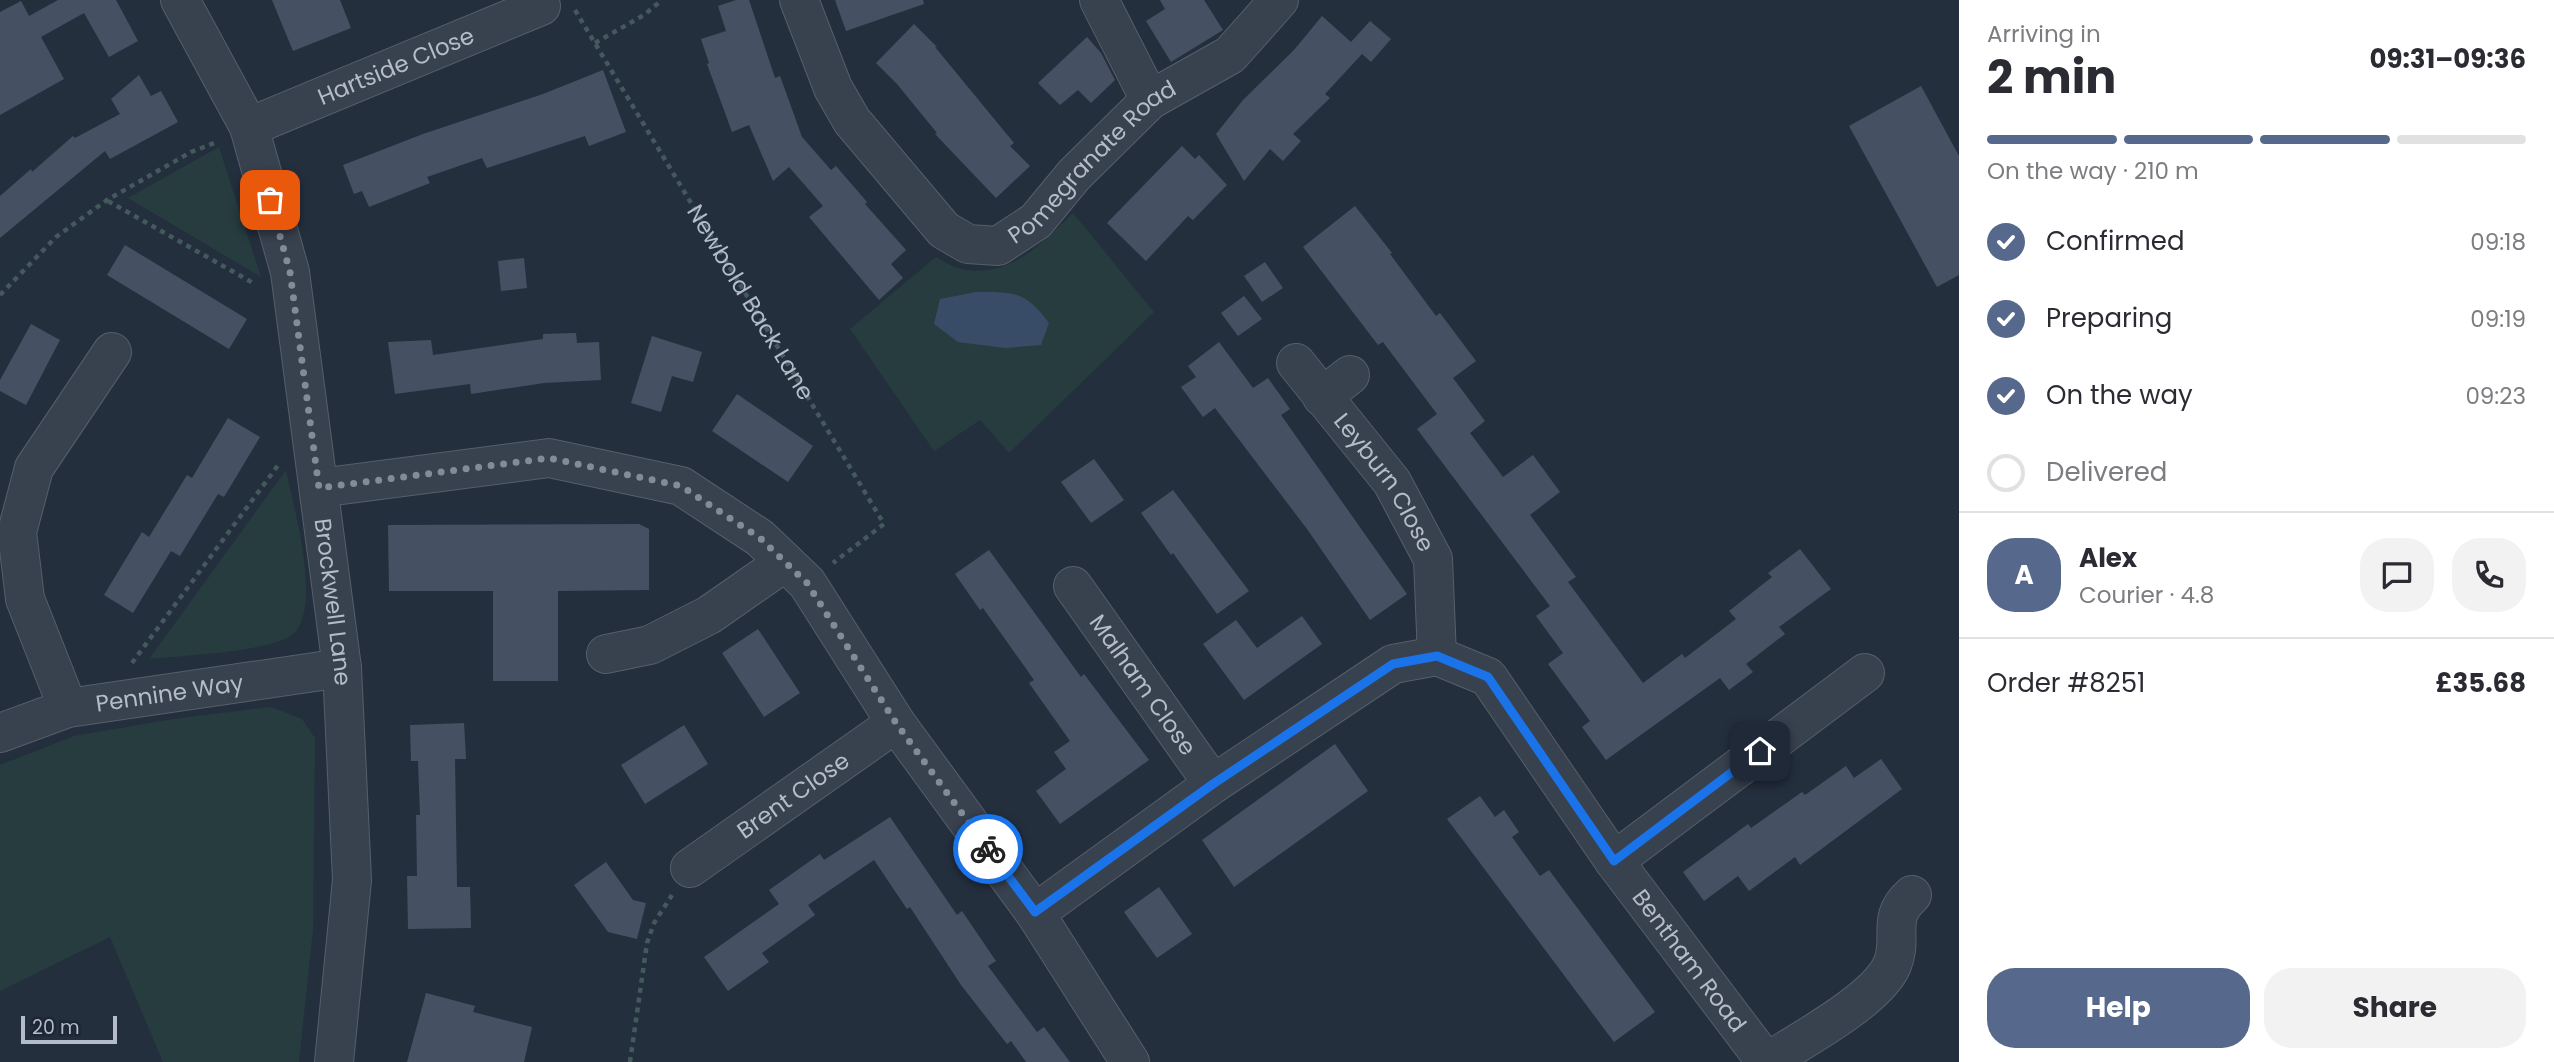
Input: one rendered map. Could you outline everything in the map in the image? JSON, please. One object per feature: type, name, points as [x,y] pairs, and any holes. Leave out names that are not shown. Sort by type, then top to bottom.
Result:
[{"type":"street","name":"Brockwell Lane","points":[[180,0],[249,127],[290,272],[342,668],[352,880],[334,1062]]},
{"type":"street","name":"Pomegranate Road","points":[[799,0],[833,88],[852,121],[944,230],[968,244],[998,246],[1036,221],[1074,175],[1150,100],[1230,55],[1279,0]]},
{"type":"street","points":[[1099,0],[1150,100]]},
{"type":"street","name":"Hartside Close","points":[[249,127],[555,3]]},
{"type":"street","points":[[85,706],[24,599],[17,532],[34,468],[113,352]]},
{"type":"street","name":"Leyburn Close","points":[[1296,363],[1336,386],[1433,559],[1437,656]]},
{"type":"street","points":[[319,488],[549,458],[681,486],[760,538],[796,572],[896,723],[1035,912],[1130,1062]]},
{"type":"street","points":[[606,654],[650,645],[796,572]]},
{"type":"street","name":"Malham Close","points":[[1073,586],[1213,784]]},
{"type":"street","points":[[1035,912],[1213,784],[1393,664],[1437,656]]},
{"type":"street","name":"Bentham Road","points":[[1437,656],[1488,677],[1614,861],[1767,1062]]},
{"type":"street","name":"Pennine Way","points":[[0,733],[85,706],[342,668]]},
{"type":"street","points":[[1614,861],[1866,673]]},
{"type":"street","name":"Brent Close","points":[[690,868],[896,723]]},
{"type":"street","points":[[1767,1062],[1853,1006],[1884,977],[1896,953],[1897,916],[1901,905],[1912,895]]},
{"type":"path","points":[[595,43],[644,15],[662,0]]},
{"type":"path","name":"Newbold Back Lane","points":[[555,3],[595,43],[884,524],[796,572]]},
{"type":"path","points":[[0,295],[56,237],[107,200],[191,152],[249,127]]},
{"type":"path","points":[[107,200],[294,306]]},
{"type":"path","points":[[85,706],[310,422]]},
{"type":"path","points":[[630,1062],[647,943],[654,923],[690,868]]},
{"type":"green space","points":[[219,147],[261,277],[128,198]]},
{"type":"green space","points":[[1073,213],[1154,312],[1009,453],[980,420],[934,451],[850,329],[936,257],[961,269],[995,269],[1010,264],[1036,247]]},
{"type":"green space","points":[[286,470],[304,560],[305,609],[299,627],[287,638],[257,647],[149,659]]},
{"type":"green space","points":[[271,707],[302,719],[315,738],[313,930],[299,1062],[163,1062],[110,937],[0,991],[0,765],[74,736],[173,719]]},
{"type":"water","points":[[976,292],[1010,293],[1026,299],[1049,323],[1041,345],[1005,348],[958,342],[934,324],[940,299]]},
{"type":"building","points":[[58,0],[116,0],[138,41],[109,57],[84,13],[41,37],[64,79],[0,115],[0,12],[21,1],[29,16]]},
{"type":"building","points":[[272,0],[340,0],[351,28],[293,51]]},
{"type":"building","points":[[736,0],[749,0],[775,78],[780,76],[802,137],[831,170],[836,166],[906,250],[891,264],[903,278],[879,300],[809,217],[823,206],[789,167],[773,181],[749,125],[732,132],[707,64],[709,63],[701,39],[726,31],[718,6]]},
{"type":"building","points":[[835,0],[923,0],[924,4],[846,31]]},
{"type":"building","points":[[1160,0],[1204,0],[1223,30],[1171,62],[1146,21],[1165,9]]},
{"type":"building","points":[[1322,16],[1351,42],[1370,21],[1391,39],[1371,62],[1362,54],[1325,94],[1330,98],[1293,134],[1301,141],[1283,161],[1270,149],[1244,181],[1216,134],[1243,100],[1294,50]]},
{"type":"building","points":[[914,24],[937,47],[1014,143],[1010,146],[1030,166],[996,198],[935,134],[937,133],[897,84],[876,63]]},
{"type":"building","points":[[1087,37],[1101,53],[1115,80],[1091,103],[1078,90],[1060,105],[1038,83]]},
{"type":"building","points":[[603,70],[626,132],[589,146],[585,136],[487,168],[482,158],[427,177],[430,183],[369,207],[362,191],[354,194],[343,165]]},
{"type":"building","points":[[139,75],[151,96],[161,91],[178,122],[110,159],[105,151],[0,238],[0,196],[73,136],[75,138],[120,114],[111,99]]},
{"type":"building","points":[[1921,86],[1959,156],[1959,275],[1937,287],[1849,126]]},
{"type":"building","points":[[1182,146],[1195,159],[1199,155],[1227,185],[1193,220],[1188,216],[1146,261],[1107,223]]},
{"type":"building","points":[[1355,206],[1436,316],[1440,313],[1476,361],[1453,378],[1485,421],[1470,433],[1503,477],[1533,455],[1560,492],[1530,515],[1576,577],[1568,582],[1643,683],[1682,654],[1685,658],[1736,619],[1729,611],[1772,577],[1768,573],[1800,549],[1831,589],[1779,627],[1785,634],[1746,664],[1753,672],[1729,690],[1720,678],[1606,760],[1582,727],[1590,721],[1548,664],[1563,653],[1536,616],[1550,606],[1417,429],[1437,414],[1383,342],[1378,345],[1303,247]]},
{"type":"building","points":[[125,245],[247,319],[229,349],[107,275]]},
{"type":"building","points":[[524,258],[527,288],[501,291],[498,261]]},
{"type":"building","points":[[1265,262],[1283,288],[1262,302],[1244,276]]},
{"type":"building","points":[[1244,296],[1262,319],[1238,336],[1221,313]]},
{"type":"building","points":[[31,324],[60,340],[26,405],[0,391],[0,380]]},
{"type":"building","points":[[576,333],[577,343],[599,342],[601,380],[544,383],[471,394],[470,384],[395,394],[388,342],[431,340],[433,355],[543,339],[543,334]]},
{"type":"building","points":[[652,336],[702,352],[693,382],[672,376],[661,412],[631,403]]},
{"type":"building","points":[[1219,342],[1253,388],[1268,378],[1290,409],[1281,415],[1407,594],[1370,620],[1307,529],[1215,408],[1203,417],[1181,387],[1196,377],[1188,366]]},
{"type":"building","points":[[737,394],[813,446],[788,482],[712,431]]},
{"type":"building","points":[[228,418],[260,437],[224,497],[218,494],[180,556],[171,551],[133,613],[104,595],[142,532],[149,537],[187,475],[192,478]]},
{"type":"building","points":[[1094,459],[1124,500],[1091,523],[1061,482]]},
{"type":"building","points":[[1173,490],[1249,591],[1217,614],[1141,513]]},
{"type":"building","points":[[639,524],[649,529],[649,590],[558,591],[558,681],[493,681],[493,591],[389,591],[388,525]]},
{"type":"building","points":[[989,550],[1081,677],[1084,674],[1149,760],[1060,824],[1036,791],[1066,769],[1054,752],[1070,741],[1029,683],[1034,680],[983,608],[980,610],[955,574]]},
{"type":"building","points":[[1302,616],[1322,644],[1244,700],[1203,644],[1236,620],[1257,648]]},
{"type":"building","points":[[758,629],[800,693],[764,717],[722,653]]},
{"type":"building","points":[[464,723],[466,759],[455,759],[457,887],[470,887],[471,928],[408,929],[407,876],[417,876],[416,815],[420,815],[418,761],[411,761],[410,725]]},
{"type":"building","points":[[684,725],[708,764],[645,804],[621,765]]},
{"type":"building","points":[[1335,744],[1368,791],[1234,887],[1202,840]]},
{"type":"building","points":[[1881,759],[1902,789],[1800,865],[1795,857],[1749,891],[1738,876],[1704,901],[1683,872],[1748,824],[1751,828],[1802,792],[1805,795],[1846,766],[1854,778]]},
{"type":"building","points":[[1480,796],[1495,817],[1504,810],[1519,832],[1512,837],[1540,876],[1549,870],[1655,1012],[1614,1042],[1447,819]]},
{"type":"building","points":[[890,817],[957,915],[962,911],[996,961],[988,966],[1037,1032],[1044,1027],[1070,1062],[1026,1062],[1011,1041],[1007,1044],[961,985],[910,907],[907,909],[874,860],[808,905],[815,915],[762,953],[769,962],[728,991],[704,957],[779,904],[769,890],[820,854],[824,860]]},
{"type":"building","points":[[606,862],[633,900],[646,903],[637,939],[608,932],[574,885]]},
{"type":"building","points":[[1159,887],[1192,934],[1157,958],[1124,912]]},
{"type":"building","points":[[426,993],[475,1006],[473,1012],[532,1027],[524,1062],[407,1062]]},
{"type":"way so far","points":[[270,200],[290,272],[319,488],[549,458],[681,486],[760,538],[807,583],[896,723],[988,849]]},
{"type":"route","points":[[988,849],[1035,912],[1213,784],[1393,664],[1437,656],[1488,677],[1614,861],[1760,751]]}]
